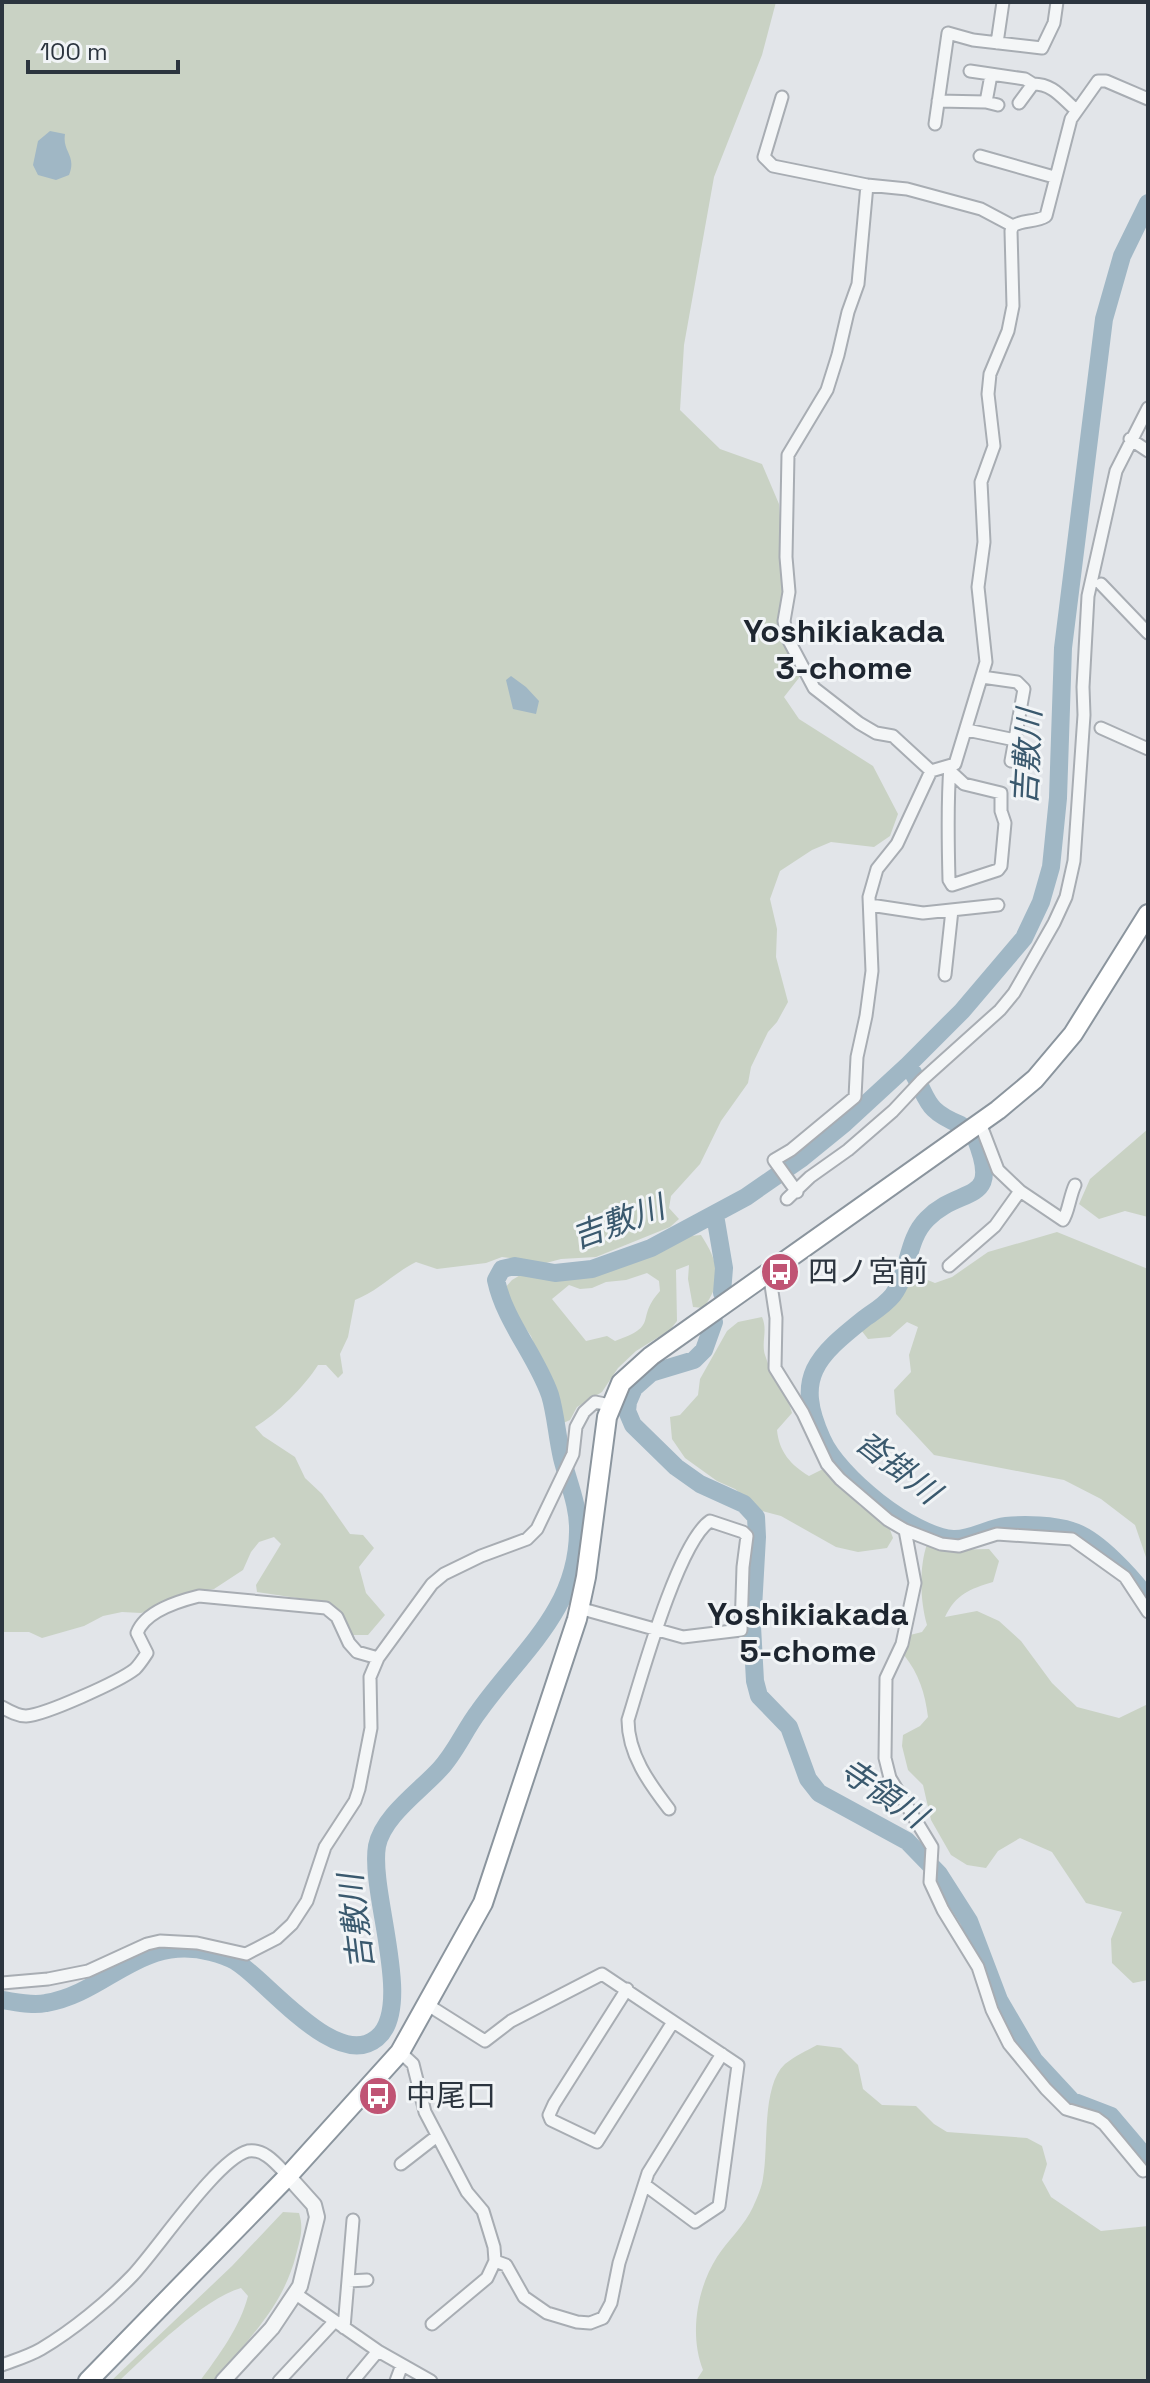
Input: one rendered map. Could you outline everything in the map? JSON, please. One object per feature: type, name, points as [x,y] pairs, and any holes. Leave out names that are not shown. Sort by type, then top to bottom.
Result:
[{"type":"highway","points":[[88,2381],[288,2176],[400,2052],[483,1903],[579,1608],[586,1577],[603,1438],[610,1405],[621,1383],[651,1356],[980,1123],[1035,1079],[1073,1034],[1148,914]]},
{"type":"street","points":[[997,43],[1003,2]]},
{"type":"street","points":[[935,124],[948,33],[973,40],[1042,48],[1054,23],[1057,2]]},
{"type":"street","points":[[970,71],[1052,86],[1076,110]]},
{"type":"street","points":[[938,101],[992,103],[991,75]]},
{"type":"street","points":[[867,185],[858,284],[838,355],[827,390],[788,455],[786,557],[789,592],[784,621],[787,637],[814,688],[859,723],[876,733],[893,736],[931,771],[950,769],[955,764],[967,730],[982,677],[986,648],[978,587],[984,542],[981,482],[994,446],[988,394],[990,374],[1008,331],[1013,306],[1011,231],[1020,222],[1039,221],[1046,216],[1054,177],[1076,110],[1098,81],[1106,81],[1148,99]]},
{"type":"street","points":[[1019,103],[1033,84]]},
{"type":"street","points":[[782,97],[764,157],[773,166],[867,185],[891,185],[968,204],[1013,226]]},
{"type":"street","points":[[980,156],[1054,177]]},
{"type":"street","points":[[931,771],[897,844],[877,869],[869,897],[872,971],[857,1057],[855,1097],[791,1150],[774,1160],[791,1192],[848,1150],[893,1111],[1014,993],[1038,955],[1066,897],[1074,861],[1088,596],[1116,471],[1148,408]]},
{"type":"street","points":[[1130,439],[1148,451]]},
{"type":"street","points":[[1110,588],[1145,636]]},
{"type":"street","points":[[982,677],[1017,682],[1024,689],[1011,761]]},
{"type":"street","points":[[1101,728],[1148,749]]},
{"type":"street","points":[[967,730],[1015,740]]},
{"type":"street","points":[[950,769],[964,784],[1001,793],[1005,823],[998,870],[952,885],[949,880],[950,769]]},
{"type":"street","points":[[870,905],[923,913],[998,905]]},
{"type":"street","points":[[945,975],[952,910]]},
{"type":"street","points":[[980,1123],[998,1170],[1020,1191],[1063,1220],[1075,1185]]},
{"type":"street","points":[[949,1266],[995,1226],[1020,1191]]},
{"type":"street","points":[[769,1272],[776,1318],[775,1368],[803,1413],[827,1464],[852,1489],[905,1530],[941,1544],[959,1546],[997,1534],[1017,1533],[1072,1539],[1125,1577],[1148,1612]]},
{"type":"street","points":[[2,1983],[88,1971],[160,1941],[197,1943],[246,1954],[277,1938],[301,1913],[325,1847],[359,1789],[371,1728],[370,1677],[378,1658],[423,1595],[444,1574],[527,1539],[537,1529],[570,1462],[576,1427],[584,1412],[595,1402],[610,1405]]},
{"type":"street","points":[[579,1608],[656,1631],[683,1637],[741,1630],[747,1536],[710,1521],[704,1524],[686,1552],[656,1631],[628,1720],[628,1731],[643,1774],[669,1809]]},
{"type":"street","points":[[905,1530],[915,1583],[902,1644],[886,1678],[885,1758],[890,1778],[932,1847],[931,1877],[943,1910],[978,1967],[992,2010],[1009,2044],[1066,2109],[1096,2118],[1104,2124],[1143,2171]]},
{"type":"street","points":[[2,1707],[20,1716],[28,1716],[122,1677],[135,1669],[147,1653],[137,1633],[140,1625],[179,1601],[199,1596],[326,1608],[337,1617],[349,1643],[357,1652],[378,1658]]},
{"type":"street","points":[[428,2005],[485,2041],[511,2021],[602,1974],[738,2065],[719,2206],[695,2222],[645,2185]]},
{"type":"street","points":[[627,1989],[554,2104],[549,2115],[551,2120],[597,2142],[673,2022]]},
{"type":"street","points":[[400,2052],[413,2064],[425,2112],[437,2136],[467,2192],[483,2211],[495,2261],[487,2278],[462,2292],[432,2324]]},
{"type":"street","points":[[495,2261],[506,2265],[524,2297],[547,2313],[577,2322],[590,2323],[603,2318],[611,2303],[619,2263],[648,2173],[722,2054]]},
{"type":"street","points":[[401,2164],[437,2136]]},
{"type":"street","points":[[2,2365],[39,2350],[57,2338],[132,2276],[190,2203],[240,2155],[253,2151],[263,2153],[288,2176],[314,2205],[317,2217],[296,2294],[272,2328],[223,2381]]},
{"type":"street","points":[[279,2381],[339,2325],[348,2281],[353,2220]]},
{"type":"street","points":[[348,2281],[367,2280]]},
{"type":"street","points":[[296,2294],[378,2351],[431,2381]]},
{"type":"street","points":[[353,2381],[378,2351]]},
{"type":"street","points":[[396,2381],[402,2365]]},
{"type":"green space","points":[[2,2],[776,2],[762,55],[714,177],[684,345],[680,410],[720,449],[762,464],[779,504],[785,589],[780,620],[802,674],[784,697],[799,719],[873,766],[898,814],[890,836],[874,847],[831,842],[812,850],[780,871],[770,899],[777,929],[776,957],[788,1002],[768,1032],[751,1067],[748,1083],[721,1121],[700,1164],[671,1196],[669,1208],[679,1219],[670,1227],[596,1257],[546,1263],[502,1257],[486,1263],[437,1269],[416,1262],[355,1300],[348,1337],[340,1354],[343,1373],[338,1378],[326,1365],[318,1365],[290,1399],[255,1427],[295,1457],[305,1478],[322,1494],[350,1534],[363,1535],[374,1548],[359,1567],[366,1593],[385,1615],[368,1635],[353,1635],[340,1613],[317,1601],[257,1592],[256,1585],[281,1544],[274,1537],[259,1542],[243,1570],[214,1589],[189,1593],[157,1609],[103,1616],[84,1626],[42,1638],[29,1632],[2,1632]]},
{"type":"green space","points":[[1148,1129],[1148,1217],[1125,1211],[1099,1219],[1079,1204],[1090,1179]]},
{"type":"green space","points":[[1057,1232],[1148,1269],[1148,1563],[1135,1525],[1101,1499],[1064,1480],[934,1455],[896,1414],[894,1390],[911,1372],[909,1355],[918,1327],[907,1322],[890,1337],[868,1339],[861,1330],[900,1297],[910,1273],[935,1283],[952,1277],[988,1252]]},
{"type":"green space","points":[[701,1235],[715,1263],[716,1280],[710,1298],[703,1308],[693,1307],[689,1265],[676,1270],[677,1321],[670,1330],[636,1351],[618,1368],[602,1392],[577,1407],[570,1420],[561,1424],[555,1398],[531,1336],[512,1309],[504,1289],[522,1274],[553,1278],[599,1272],[691,1236]],"holes":[[[647,1273],[659,1281],[660,1291],[648,1309],[643,1326],[615,1341],[607,1336],[586,1341],[552,1299],[569,1285],[580,1289],[592,1288]]]},
{"type":"green space","points":[[762,1317],[765,1355],[792,1413],[777,1430],[783,1451],[809,1476],[823,1469],[860,1506],[889,1527],[893,1538],[887,1548],[858,1552],[836,1547],[781,1516],[762,1511],[735,1489],[717,1481],[685,1458],[672,1439],[670,1417],[680,1415],[698,1395],[700,1379],[727,1331],[738,1322]]},
{"type":"green space","points":[[927,1544],[945,1550],[989,1549],[999,1561],[993,1582],[964,1594],[945,1617],[977,1611],[999,1621],[1021,1641],[1052,1683],[1077,1707],[1119,1718],[1148,1704],[1148,1980],[1133,1983],[1112,1963],[1111,1939],[1122,1912],[1086,1903],[1052,1852],[1020,1838],[998,1851],[986,1868],[967,1865],[951,1855],[931,1820],[923,1785],[908,1770],[902,1746],[903,1735],[920,1726],[928,1717],[920,1684],[904,1655],[910,1635],[922,1632],[927,1625],[921,1584]]},
{"type":"green space","points":[[817,2045],[841,2048],[858,2065],[863,2089],[882,2105],[916,2106],[947,2132],[1027,2138],[1042,2146],[1047,2164],[1042,2180],[1051,2197],[1101,2231],[1148,2226],[1148,2381],[696,2381],[703,2370],[696,2342],[700,2297],[710,2269],[750,2214],[760,2189],[772,2087],[785,2064]]},
{"type":"green space","points":[[283,2212],[299,2213],[301,2224],[290,2274],[273,2307],[217,2381],[200,2381],[240,2319],[248,2296],[241,2288],[210,2303],[119,2381],[111,2381],[232,2266]]},
{"type":"water","points":[[50,131],[65,134],[71,163],[69,175],[56,180],[38,175],[33,165],[38,141]]},
{"type":"water","points":[[511,676],[539,701],[536,714],[513,709],[506,680]]},
{"type":"waterway","name":"吉敷川","points":[[2,2000],[35,2004],[68,1997],[144,1957],[186,1948],[211,1952],[235,1961],[302,2019],[342,2043],[360,2045],[377,2038],[388,2023],[392,1976],[376,1866],[381,1835],[394,1814],[446,1762],[479,1711],[544,1629],[568,1585],[575,1560],[577,1513],[550,1395],[506,1310],[496,1280],[502,1269],[515,1266],[555,1273],[592,1269],[651,1248],[746,1197],[845,1123],[908,1065],[962,1011],[1024,938],[1041,902],[1051,867],[1058,798],[1063,648],[1104,319],[1122,256],[1148,203]]},
{"type":"waterway","name":"沓掛川","points":[[910,1068],[933,1108],[961,1125]]},
{"type":"waterway","name":"沓掛川","points":[[975,1137],[984,1174],[981,1184],[927,1219],[915,1236],[903,1276],[893,1295],[822,1357],[810,1384],[814,1418],[822,1439],[843,1470],[878,1502],[917,1527],[953,1539],[1014,1525],[1048,1526],[1072,1531],[1104,1550],[1148,1599]]},
{"type":"waterway","name":"寺領川","points":[[715,1215],[724,1268],[722,1293]]},
{"type":"waterway","name":"寺領川","points":[[714,1322],[704,1350],[694,1360],[651,1373],[634,1388],[627,1411],[633,1425],[676,1467],[700,1484],[744,1504],[756,1517],[752,1626],[755,1681],[759,1696],[789,1727],[808,1779],[819,1793],[907,1841],[939,1874],[969,1921],[999,2000],[1034,2060],[1072,2101],[1111,2116],[1148,2164]]},
{"type":"place","name":"四ノ宮前","points":[[780,1272]]},
{"type":"place","name":"中尾口","points":[[378,2096]]},
{"type":"district","name":"Yoshikiakada 3-chome","points":[[844,650]]},
{"type":"district","name":"Yoshikiakada 5-chome","points":[[808,1632]]}]
